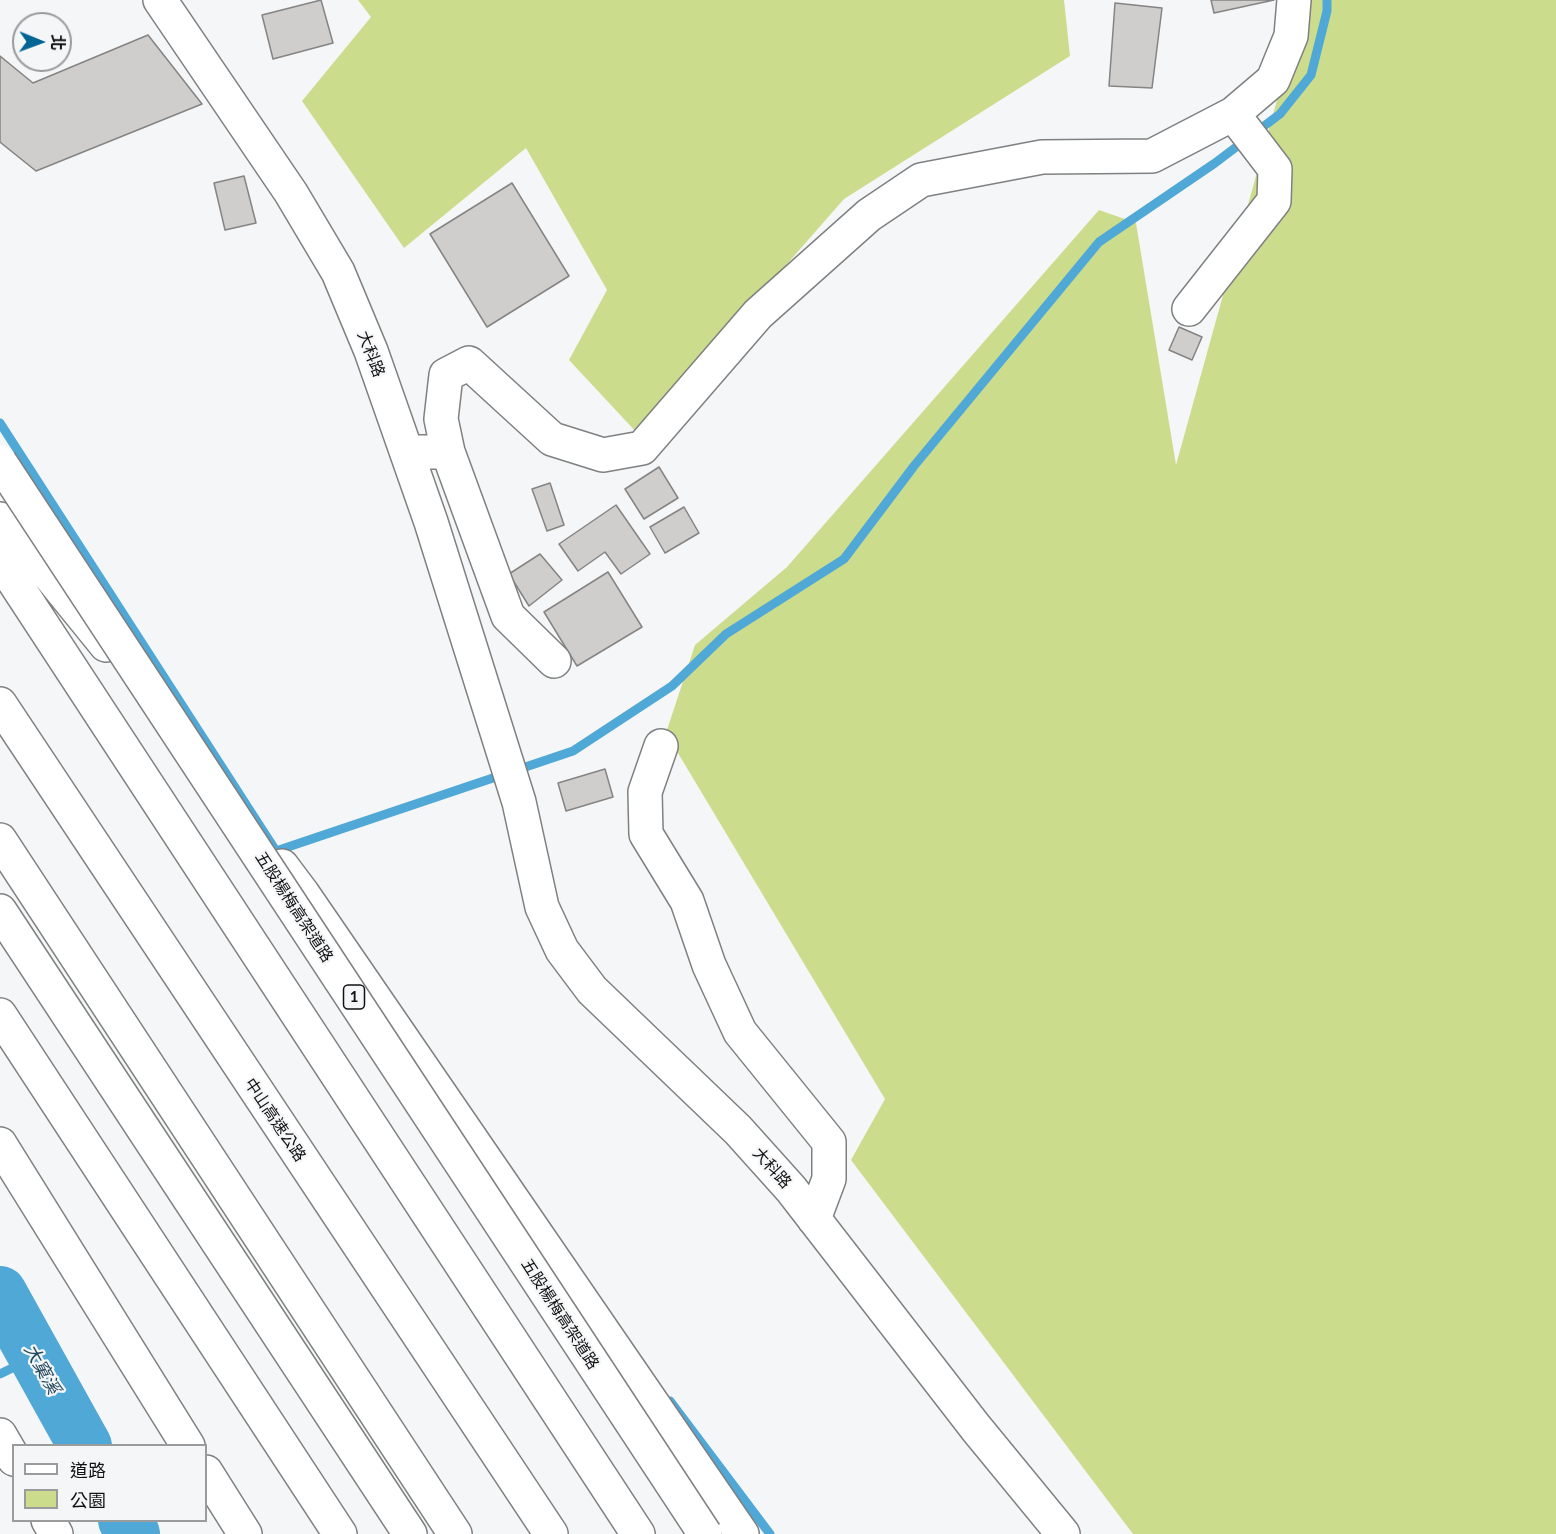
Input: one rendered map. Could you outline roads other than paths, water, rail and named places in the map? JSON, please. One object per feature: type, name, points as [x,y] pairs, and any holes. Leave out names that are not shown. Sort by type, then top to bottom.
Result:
[{"type":"main road","name":"大科路","points":[[160,0],[291,193],[338,272],[371,351],[406,452],[516,792],[542,907],[562,950],[592,990],[738,1130],[791,1189],[976,1428],[1063,1534]]},
{"type":"main road","points":[[554,661],[508,616],[448,452],[441,419],[446,375],[469,363],[552,440],[603,455],[642,448],[758,314],[869,215],[921,180],[1042,157],[1152,156],[1235,118],[1273,80],[1291,36],[1294,0]]},
{"type":"main road","points":[[1189,309],[1274,201],[1275,169],[1235,118]]},
{"type":"main road","points":[[406,452],[448,452]]},
{"type":"main road","name":"五股楊梅高架道路","points":[[0,462],[705,1534]]},
{"type":"main road","points":[[0,519],[46,571],[303,894],[742,1534]]},
{"type":"main road","points":[[0,560],[638,1534]]},
{"type":"main road","name":"中山高速公路","points":[[0,704],[551,1534]]},
{"type":"main road","points":[[661,747],[645,792],[646,834],[687,901],[709,965],[740,1032],[829,1142],[829,1179],[814,1219]]},
{"type":"main road","points":[[0,840],[455,1534]]},
{"type":"main road","points":[[0,911],[410,1534]]},
{"type":"main road","points":[[0,1015],[340,1534]]},
{"type":"main road","points":[[0,1144],[187,1444]]},
{"type":"main road","points":[[0,1435],[12,1456]]},
{"type":"main road","points":[[207,1474],[245,1534]]},
{"type":"waterway","points":[[283,860],[276,851],[573,751],[672,686],[726,634],[844,559],[914,466],[1099,242],[1215,163],[1280,114],[1311,75],[1327,11],[1327,0]]},
{"type":"waterway","points":[[0,423],[276,851]]},
{"type":"waterway","name":"大窠溪","points":[[0,1293],[84,1444]]},
{"type":"waterway","points":[[0,1374],[37,1356]]},
{"type":"waterway","points":[[670,1401],[770,1534]]},
{"type":"waterway","name":"大窠溪","points":[[126,1522],[133,1534]]}]
